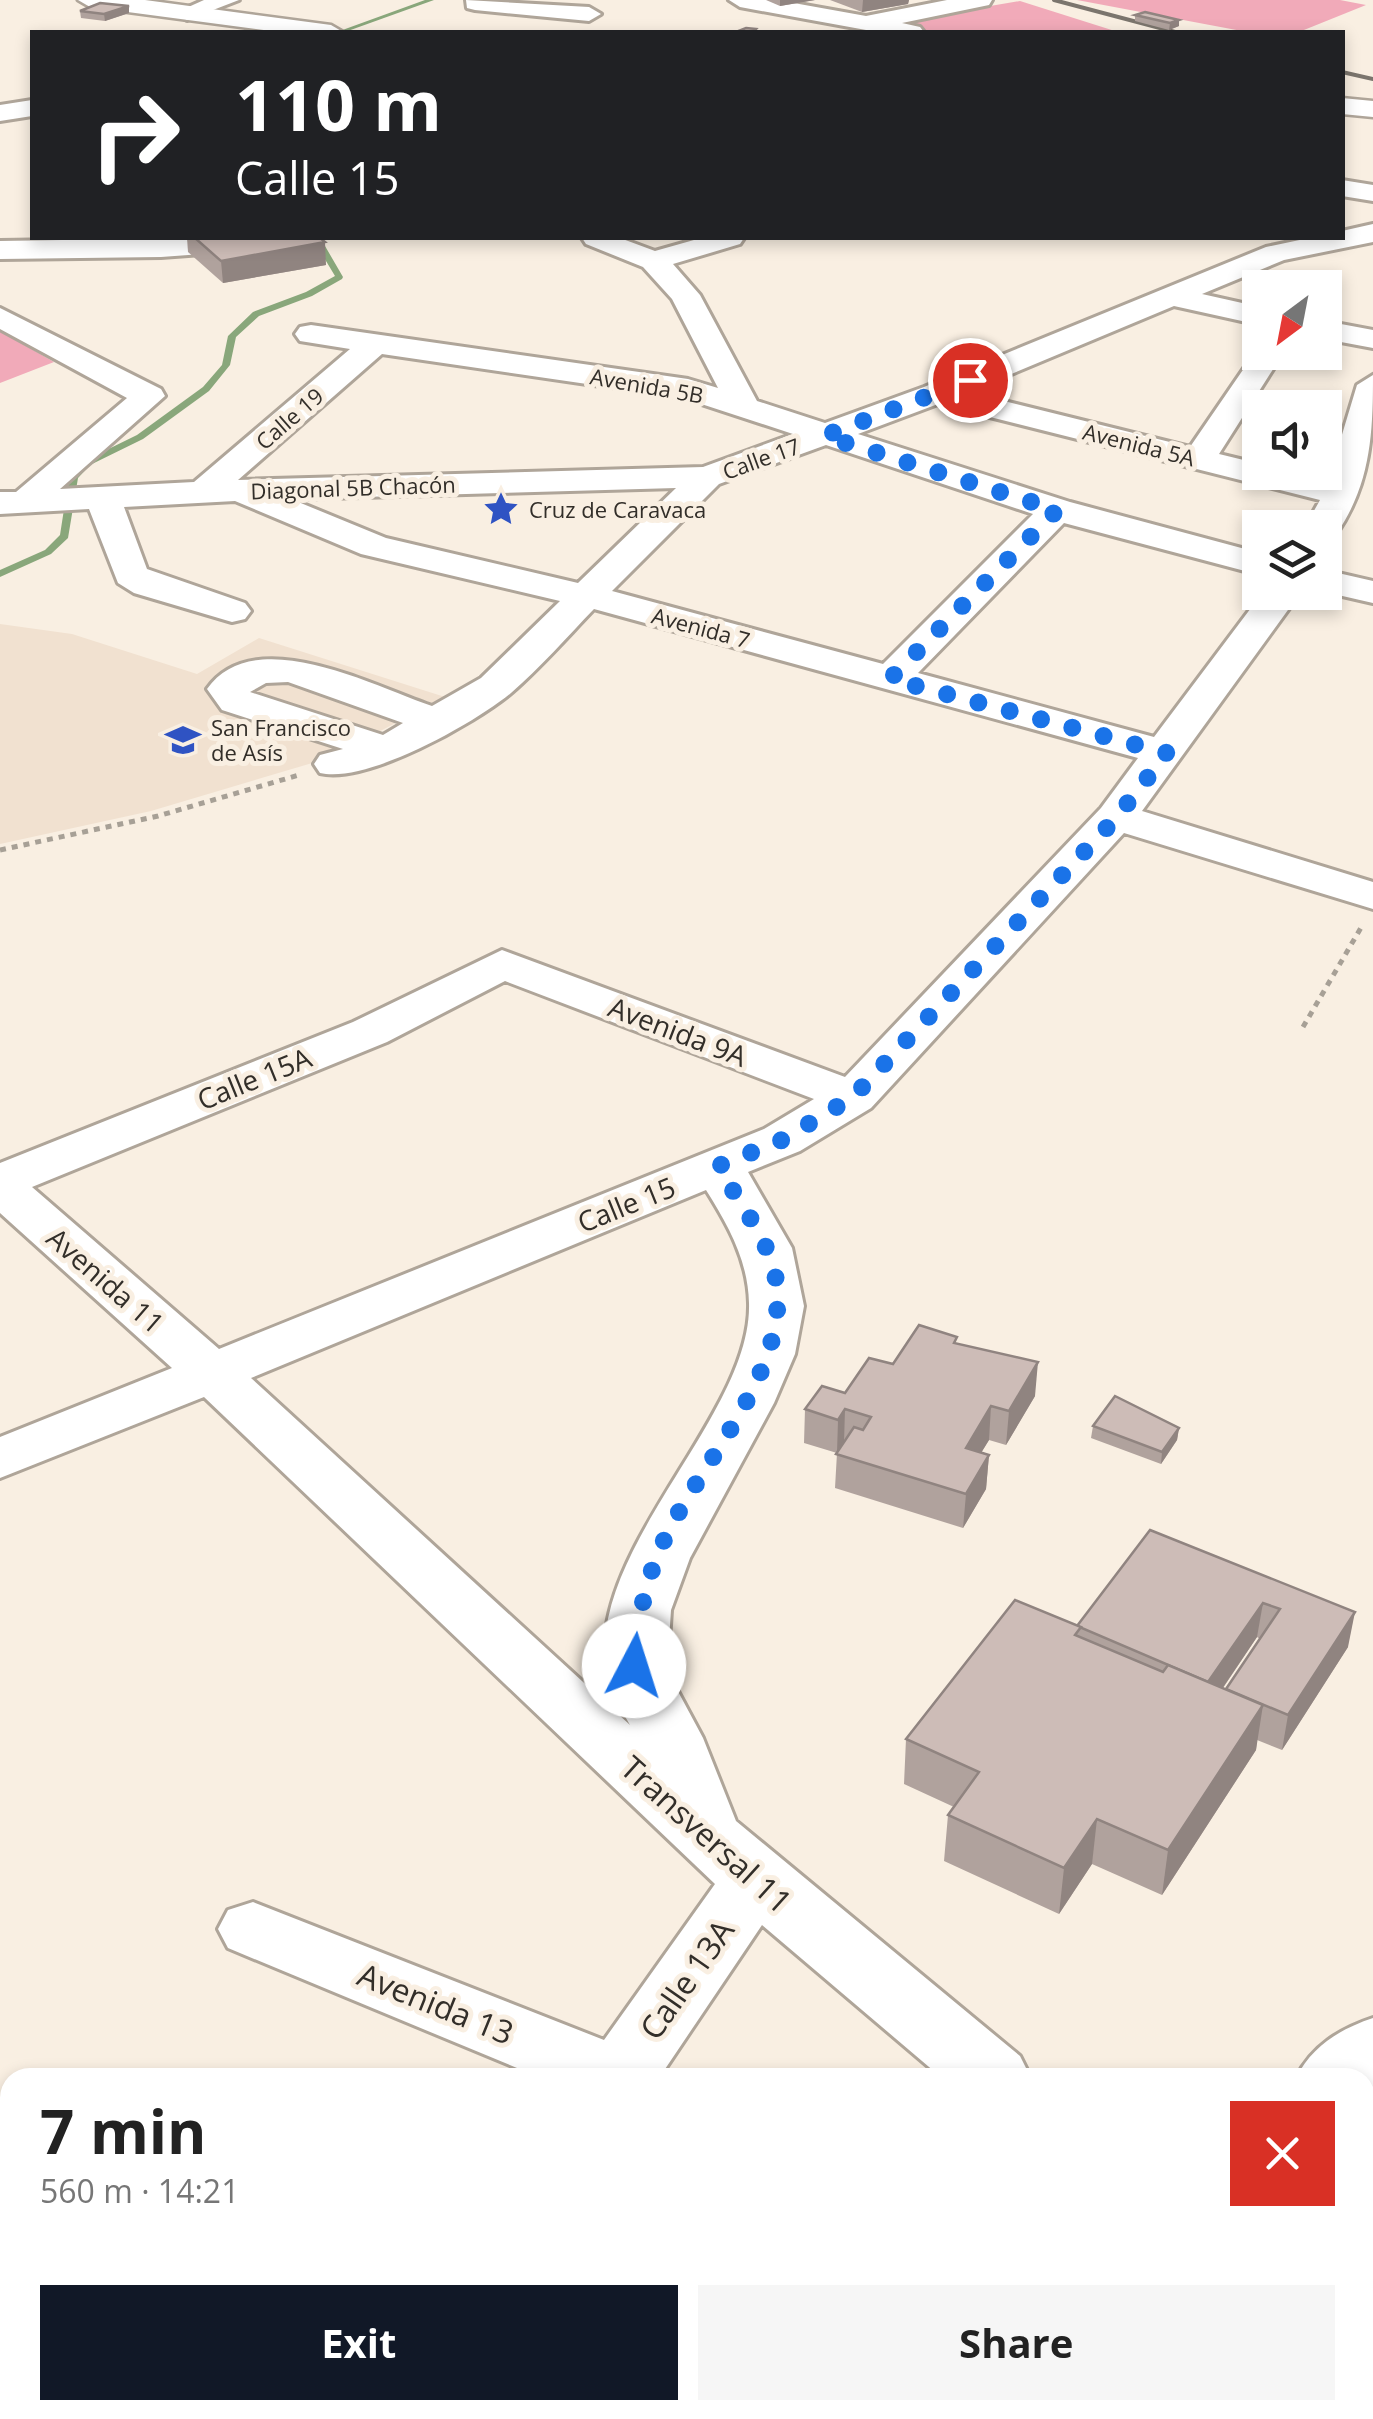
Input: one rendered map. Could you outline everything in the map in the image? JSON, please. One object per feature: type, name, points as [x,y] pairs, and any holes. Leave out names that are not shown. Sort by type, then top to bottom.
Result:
[{"type":"main road","points":[[90,0],[307,30]]},
{"type":"main road","points":[[1345,106],[1373,108]]},
{"type":"street","points":[[187,13],[228,0]]},
{"type":"street","points":[[740,0],[900,30]]},
{"type":"street","points":[[852,22],[930,4],[981,0]]},
{"type":"street","points":[[475,3],[584,16]]},
{"type":"street","points":[[0,113],[30,108]]},
{"type":"street","points":[[1345,188],[1373,193]]},
{"type":"street","name":"Calle 17","points":[[1345,239],[1373,234]]},
{"type":"street","points":[[0,250],[242,240]]},
{"type":"street","points":[[601,240],[652,260],[685,295],[743,405]]},
{"type":"street","points":[[652,260],[723,240]]},
{"type":"street","name":"Calle 17","points":[[335,764],[387,750],[495,686],[707,477],[936,394],[1276,253],[1342,240]]},
{"type":"street","points":[[1170,296],[1242,312]]},
{"type":"street","points":[[0,316],[148,396],[14,501]]},
{"type":"street","name":"Avenida 5B","points":[[311,334],[688,388],[1057,510],[1242,559]]},
{"type":"street","points":[[1342,334],[1373,340]]},
{"type":"street","name":"Calle 19","points":[[220,491],[375,344]]},
{"type":"street","points":[[1199,460],[1257,370]]},
{"type":"street","points":[[1333,510],[1366,442],[1373,385]]},
{"type":"street","name":"Avenida 5A","points":[[936,394],[1341,495]]},
{"type":"street","name":"Diagonal 5B Chacón","points":[[14,501],[707,477]]},
{"type":"street","name":"Avenida 7","points":[[220,491],[374,546],[587,596],[1167,753]]},
{"type":"street","points":[[102,496],[131,576],[148,585],[232,610]]},
{"type":"street","points":[[890,679],[1057,510]]},
{"type":"street","points":[[1342,585],[1373,592]]},
{"type":"street","name":"Calle 15","points":[[0,1459],[782,1140],[853,1097],[1116,818],[1270,610]]},
{"type":"street","points":[[387,750],[236,701],[227,689],[258,670],[292,670],[437,722]]},
{"type":"street","points":[[1116,818],[1366,893]]},
{"type":"street","name":"Avenida 9A","points":[[502,964],[853,1097]]},
{"type":"street","name":"Calle 15A","points":[[0,1184],[370,1032],[502,964]]},
{"type":"street","points":[[718,1166],[771,1261],[776,1300],[774,1340],[740,1410],[662,1545],[639,1610],[634,1666],[732,1860]]},
{"type":"street","name":"Avenida 11","points":[[0,1184],[212,1373]]},
{"type":"street","name":"Transversal 11","points":[[212,1373],[732,1860],[982,2068]]},
{"type":"street","name":"Calle 13A","points":[[623,2068],[732,1860]]},
{"type":"street","name":"Avenida 13","points":[[254,1929],[596,2068]]},
{"type":"street","points":[[1346,2068],[1373,2048]]},
{"type":"path","points":[[0,850],[158,816],[335,764]]},
{"type":"path","points":[[1303,1026],[1366,893]]},
{"type":"shaded area","points":[[1077,0],[1340,0],[1366,5],[1304,30],[1236,30]]},
{"type":"shaded area","points":[[1020,1],[1112,30],[902,30],[873,26]]},
{"type":"shaded area","points":[[0,331],[54,362],[0,383]]},
{"type":"shaded area","name":"San Francisco de Asís","points":[[0,624],[72,634],[197,674],[259,638],[445,697],[329,758],[151,811],[0,844]]},
{"type":"building","points":[[100,3],[129,6],[104,14],[80,11]]},
{"type":"building","points":[[1145,12],[1179,20],[1170,23],[1135,15]]},
{"type":"building","points":[[197,240],[325,242],[221,261]]},
{"type":"building","points":[[919,1325],[957,1337],[954,1343],[1038,1362],[1009,1411],[991,1406],[966,1448],[989,1455],[966,1494],[836,1454],[854,1427],[863,1430],[871,1417],[845,1409],[838,1420],[805,1409],[822,1386],[845,1393],[869,1358],[893,1364]]},
{"type":"building","points":[[1115,1396],[1179,1428],[1162,1452],[1093,1426]]},
{"type":"building","points":[[1150,1530],[1355,1612],[1288,1715],[1226,1689],[1280,1609],[1263,1603],[1208,1682],[1077,1626]]},
{"type":"building","points":[[1015,1600],[1081,1627],[1075,1635],[1163,1672],[1168,1665],[1263,1705],[1168,1850],[1097,1819],[1064,1868],[948,1815],[979,1772],[906,1739]]},
{"type":"waterway","points":[[346,30],[431,0]]},
{"type":"waterway","points":[[0,574],[48,552],[65,536],[74,477],[87,463],[140,437],[206,389],[226,365],[232,336],[256,314],[309,294],[339,277],[321,246]]},
{"type":"railway","points":[[1054,0],[1167,30]]},
{"type":"railway","points":[[1345,73],[1373,79]]},
{"type":"place","name":"Cruz de Caravaca","points":[[501,509]]},
{"type":"place","name":"San Francisco de Asís","points":[[183,740]]},
{"type":"route","points":[[634,1666],[639,1610],[662,1545],[740,1410],[774,1340],[776,1300],[771,1261],[718,1166],[782,1140],[853,1097],[1116,818],[1167,753],[890,679],[1057,510],[824,436],[970,380]]}]
